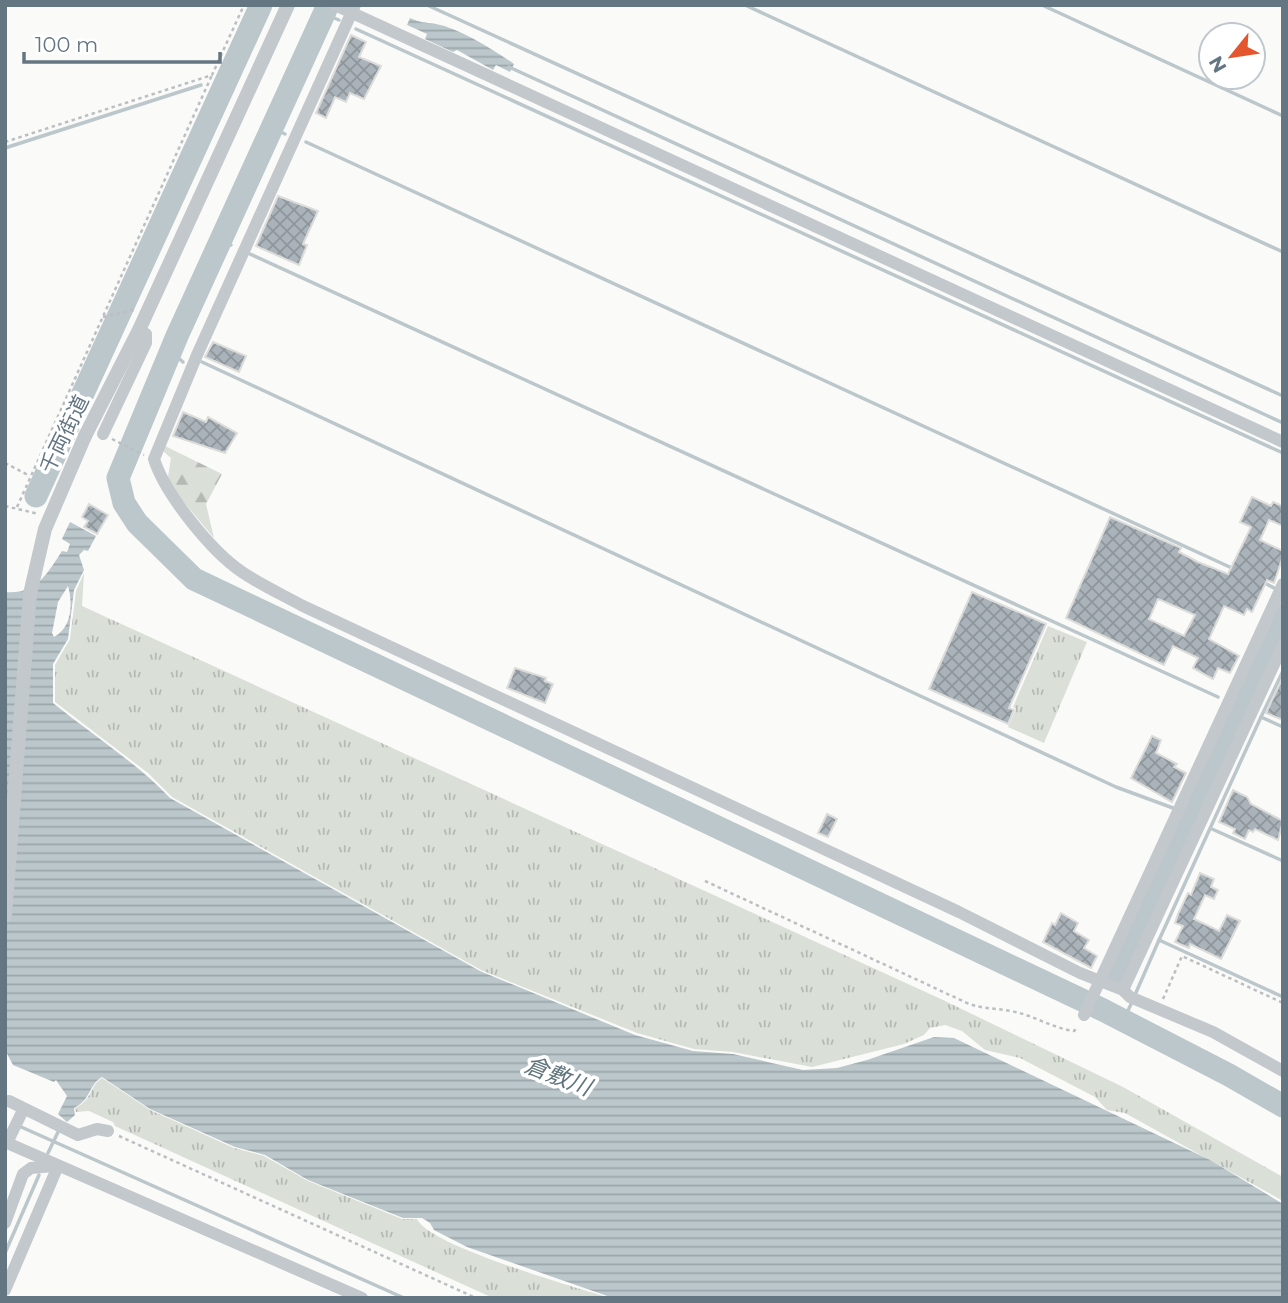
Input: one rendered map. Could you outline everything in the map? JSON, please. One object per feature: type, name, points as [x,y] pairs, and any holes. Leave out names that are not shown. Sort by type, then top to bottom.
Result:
[{"type":"street","name":"千両街道","points":[[5,916],[30,594],[45,529],[85,436],[139,330],[288,5]]},
{"type":"street","points":[[1283,442],[347,9],[153,459],[163,480],[198,528],[241,572],[303,606],[959,912],[1096,986],[1129,995],[1213,1032],[1283,1071]]},
{"type":"street","points":[[104,435],[146,343],[146,334],[139,330]]},
{"type":"street","points":[[1084,1014],[1283,584]]},
{"type":"street","points":[[1129,995],[1283,645]]},
{"type":"street","points":[[9,1101],[22,1113],[78,1135],[97,1129],[108,1131]]},
{"type":"street","points":[[22,1113],[7,1141],[58,1166],[362,1298]]},
{"type":"street","points":[[5,1223],[23,1174],[31,1168],[58,1166]]},
{"type":"street","points":[[5,1290],[58,1166]]},
{"type":"path","points":[[16,507],[105,317],[244,5]]},
{"type":"path","points":[[5,142],[212,75]]},
{"type":"path","points":[[105,317],[135,310]]},
{"type":"path","points":[[104,435],[145,455]]},
{"type":"path","points":[[5,463],[31,476]]},
{"type":"path","points":[[705,881],[984,1009],[1008,1010],[1074,1031],[1084,1014]]},
{"type":"path","points":[[1159,1009],[1182,956],[1283,1003]]},
{"type":"path","points":[[108,1131],[476,1298]]},
{"type":"green space","points":[[165,446],[222,474],[206,504],[214,538],[171,487],[168,477],[171,458],[162,450]]},
{"type":"green space","points":[[84,573],[82,606],[943,1000],[1123,1087],[1283,1177],[1283,1201],[1125,1113],[1107,1110],[1095,1097],[1020,1058],[985,1050],[962,1031],[945,1025],[930,1028],[924,1035],[904,1044],[812,1067],[733,1052],[694,1049],[637,1033],[481,970],[172,797],[148,773],[55,702],[55,665],[70,639],[76,591]]},
{"type":"green space","points":[[1048,626],[1087,642],[1044,743],[1008,727],[1016,709],[1013,707]]},
{"type":"green space","points":[[102,1078],[150,1110],[234,1148],[264,1156],[308,1181],[402,1219],[417,1219],[427,1230],[474,1253],[610,1298],[493,1298],[115,1126],[113,1122],[89,1111],[76,1112],[75,1108],[85,1101]]},
{"type":"water","points":[[410,18],[455,30],[487,46],[514,64],[510,72],[496,65],[493,70],[457,50],[453,52],[425,39],[427,34],[407,25]]},
{"type":"water","name":"倉敷川","points":[[70,522],[96,536],[88,551],[84,550],[79,555],[84,570],[74,590],[68,639],[53,664],[53,703],[128,761],[170,798],[480,971],[635,1035],[693,1051],[733,1054],[803,1070],[837,1068],[934,1037],[954,1038],[1210,1160],[1283,1204],[1283,1298],[613,1298],[467,1247],[434,1230],[430,1223],[422,1218],[403,1218],[308,1180],[265,1155],[235,1147],[150,1109],[102,1077],[74,1108],[75,1115],[67,1122],[58,1114],[67,1096],[56,1080],[54,1082],[13,1065],[5,1050],[5,592],[25,590],[40,581],[62,551],[67,552],[70,544],[62,539]],"holes":[[[68,586],[68,621],[54,637],[52,633],[58,602]]]},
{"type":"building","points":[[351,35],[366,42],[359,57],[381,66],[364,99],[350,93],[346,102],[335,97],[326,118],[316,113]]},
{"type":"building","points":[[278,196],[318,211],[303,244],[307,245],[299,265],[256,246]]},
{"type":"building","points":[[213,342],[246,356],[239,372],[205,357]]},
{"type":"building","points":[[183,412],[206,422],[208,417],[237,433],[225,453],[173,436]]},
{"type":"building","points":[[1252,497],[1271,506],[1273,502],[1283,506],[1283,526],[1269,520],[1260,540],[1283,551],[1274,583],[1267,580],[1252,612],[1247,609],[1244,615],[1224,606],[1209,639],[1239,656],[1230,673],[1218,668],[1213,679],[1193,668],[1198,658],[1173,646],[1164,665],[1066,618],[1110,517],[1181,548],[1179,552],[1228,574],[1251,527],[1240,522]],"holes":[[[1158,599],[1195,615],[1184,636],[1149,619]]]},
{"type":"building","points":[[89,504],[108,515],[97,534],[84,527],[88,521],[82,517]]},
{"type":"building","points":[[972,592],[1046,624],[1009,708],[1014,710],[1008,724],[929,689]]},
{"type":"building","points":[[515,668],[546,678],[545,681],[553,684],[545,703],[507,688]]},
{"type":"building","points":[[1283,677],[1283,720],[1266,713]]},
{"type":"building","points":[[1152,736],[1161,740],[1156,753],[1177,764],[1174,767],[1186,773],[1172,802],[1131,778]]},
{"type":"building","points":[[1233,790],[1247,797],[1251,804],[1283,821],[1278,840],[1255,829],[1253,832],[1249,830],[1245,839],[1233,833],[1235,829],[1219,822]]},
{"type":"building","points":[[827,814],[837,819],[828,837],[818,833]]},
{"type":"building","points":[[1200,873],[1214,879],[1211,887],[1218,890],[1214,899],[1205,895],[1194,919],[1219,931],[1227,915],[1240,921],[1221,959],[1190,944],[1189,948],[1175,942],[1183,926],[1175,923],[1178,914],[1188,893],[1191,895]]},
{"type":"building","points":[[1061,913],[1078,923],[1074,931],[1089,940],[1084,948],[1097,956],[1091,968],[1043,942],[1052,923],[1055,925]]},
{"type":"waterway","points":[[36,496],[261,5]]},
{"type":"waterway","points":[[328,5],[177,336],[118,478],[124,503],[137,523],[194,579],[1103,1010],[1283,1106]]},
{"type":"waterway","points":[[427,5],[1283,396]]},
{"type":"waterway","points":[[745,5],[1283,252]]},
{"type":"waterway","points":[[1042,5],[1283,116]]},
{"type":"waterway","points":[[324,14],[339,20]]},
{"type":"waterway","points":[[356,29],[1283,453]]},
{"type":"waterway","points":[[509,67],[1283,423]]},
{"type":"waterway","points":[[5,148],[201,85]]},
{"type":"waterway","points":[[217,93],[221,94]]},
{"type":"waterway","points":[[272,128],[285,134]]},
{"type":"waterway","points":[[306,142],[1234,569]]},
{"type":"waterway","points":[[220,240],[231,245]]},
{"type":"waterway","points":[[250,254],[1218,697]]},
{"type":"waterway","points":[[170,351],[183,362]]},
{"type":"waterway","points":[[202,362],[1116,787],[1173,808]]},
{"type":"waterway","points":[[1263,582],[1274,588]]},
{"type":"waterway","points":[[1117,980],[1283,615]]},
{"type":"waterway","points":[[1261,717],[1283,671]]},
{"type":"waterway","points":[[1236,706],[1240,708]]},
{"type":"waterway","points":[[1159,940],[1261,717],[1283,727]]},
{"type":"waterway","points":[[1183,811],[1189,820]]},
{"type":"waterway","points":[[1212,829],[1283,861]]},
{"type":"waterway","points":[[1124,1020],[1159,940],[1283,997]]},
{"type":"waterway","points":[[19,1126],[404,1298]]},
{"type":"waterway","points":[[48,1153],[59,1130]]},
{"type":"waterway","points":[[5,1253],[39,1175]]}]
